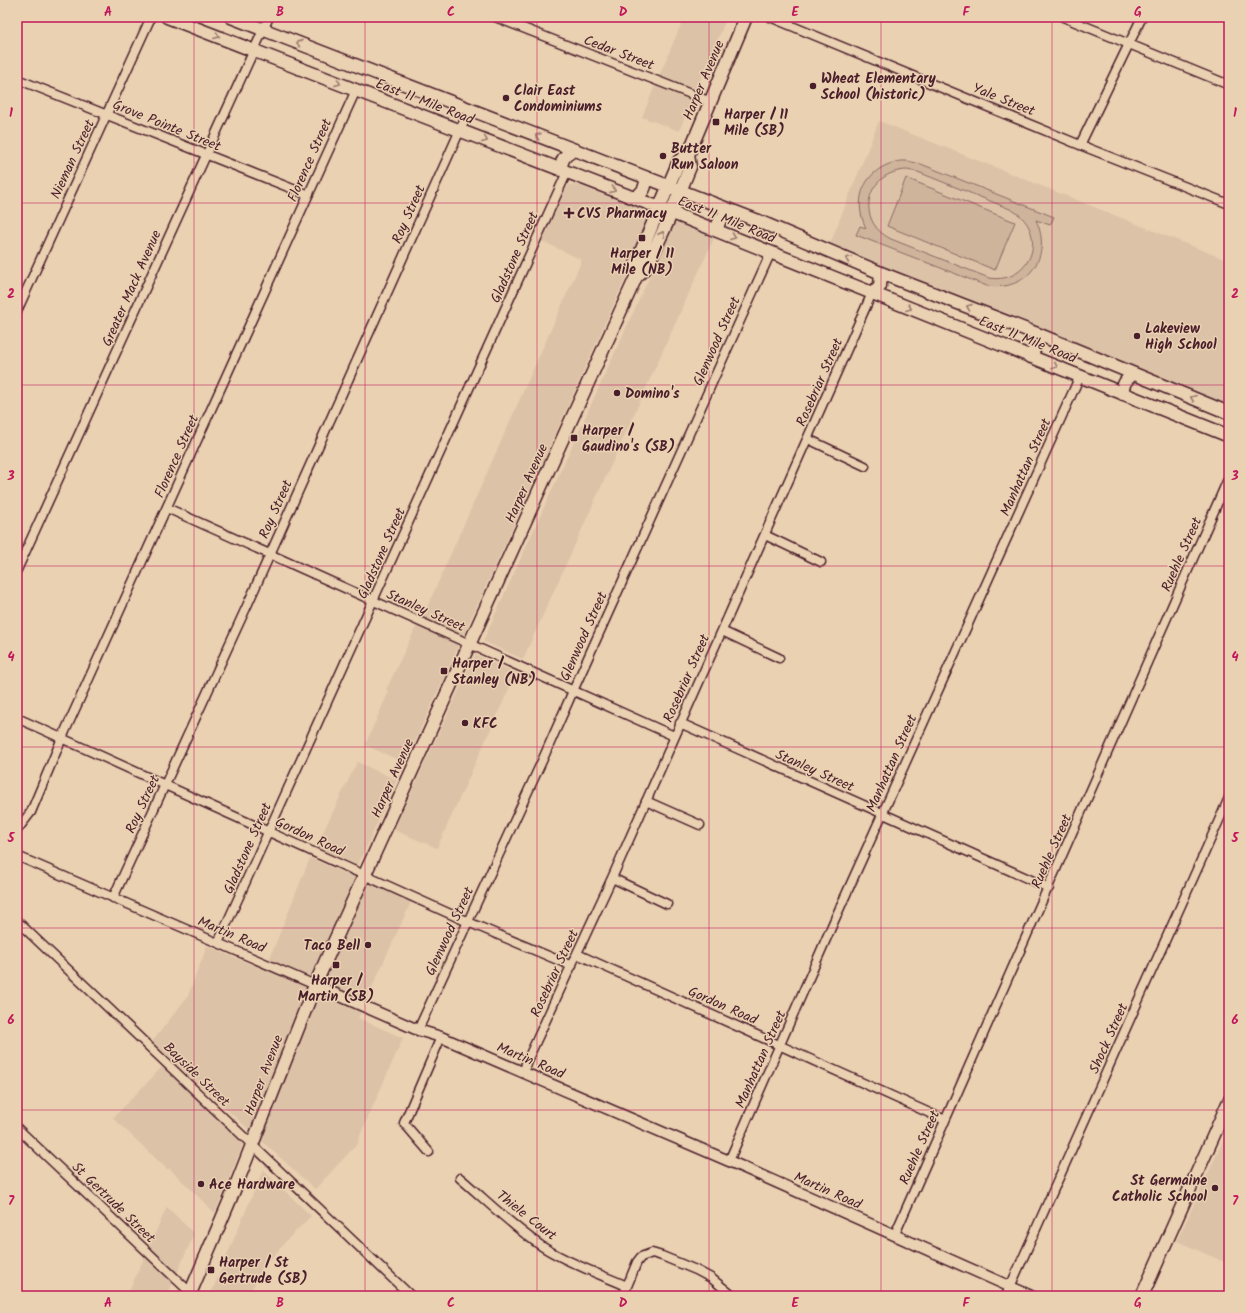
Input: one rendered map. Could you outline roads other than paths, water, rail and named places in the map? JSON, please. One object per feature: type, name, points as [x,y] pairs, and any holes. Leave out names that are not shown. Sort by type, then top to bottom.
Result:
[{"type":"main road","name":"East 11 Mile Road","points":[[167,17],[666,210],[1229,436]]},
{"type":"main road","name":"East 11 Mile Road","points":[[231,17],[669,186],[881,273],[1040,335],[1229,413]]},
{"type":"main road","name":"Harper Avenue","points":[[191,1295],[315,985],[636,277],[647,266],[666,210],[669,186],[679,161],[688,155],[746,17]]},
{"type":"main road","points":[[564,171],[562,160],[574,150]]},
{"type":"main road","name":"Harper Avenue","points":[[666,210],[681,191],[690,167],[688,155]]},
{"type":"main road","points":[[634,198],[642,192],[645,187],[646,178]]},
{"type":"main road","points":[[717,231],[719,221],[722,216],[731,211]]},
{"type":"main road","points":[[872,293],[880,286],[881,273]]},
{"type":"main road","points":[[1031,357],[1040,335]]},
{"type":"main road","points":[[1123,394],[1126,380],[1133,374]]},
{"type":"main road","points":[[1142,1296],[1229,1101]]},
{"type":"street","name":"Nieman Street","points":[[17,312],[151,17]]},
{"type":"street","name":"Greater Mack Avenue","points":[[17,570],[268,17]]},
{"type":"street","name":"Cedar Street","points":[[495,17],[711,102]]},
{"type":"street","name":"Yale Street","points":[[770,17],[1080,145],[1229,204]]},
{"type":"street","points":[[1062,17],[1229,85]]},
{"type":"street","points":[[1080,145],[1142,17]]},
{"type":"street","name":"Grove Pointe Street","points":[[17,79],[308,195]]},
{"type":"street","name":"Florence Street","points":[[17,830],[31,812],[62,738],[356,90]]},
{"type":"street","points":[[460,130],[469,110]]},
{"type":"street","name":"Roy Street","points":[[113,898],[460,130]]},
{"type":"street","name":"Gladstone Street","points":[[218,943],[373,601],[564,171]]},
{"type":"street","name":"Glenwood Street","points":[[418,1030],[542,761],[572,690],[771,252]]},
{"type":"street","name":"Rosebriar Street","points":[[524,1073],[526,1063],[578,954],[872,293]]},
{"type":"street","name":"Manhattan Street","points":[[729,1161],[882,814],[1080,376]]},
{"type":"street","points":[[808,438],[865,466]]},
{"type":"street","name":"Ruehle Street","points":[[895,1234],[1049,888],[1229,477]]},
{"type":"street","name":"Stanley Street","points":[[167,508],[270,553],[373,601],[674,736]]},
{"type":"street","points":[[765,535],[821,562]]},
{"type":"street","points":[[722,630],[779,658]]},
{"type":"street","name":"Gordon Road","points":[[17,718],[468,922],[572,966]]},
{"type":"street","name":"Stanley Street","points":[[680,723],[1049,888]]},
{"type":"street","name":"Shock Street","points":[[1008,1292],[1229,798]]},
{"type":"street","points":[[646,801],[700,825]]},
{"type":"street","name":"Martin Road","points":[[17,856],[418,1030],[441,1037],[895,1234],[1008,1292],[1031,1296]]},
{"type":"street","points":[[612,878],[667,904]]},
{"type":"street","name":"Bayside Street","points":[[17,921],[411,1296]]},
{"type":"street","name":"Gordon Road","points":[[578,954],[945,1120]]},
{"type":"street","points":[[429,1152],[404,1123],[441,1037]]},
{"type":"street","name":"St Gertrude Street","points":[[17,1128],[191,1295]]},
{"type":"street","name":"Thiele Court","points":[[460,1178],[544,1248],[626,1286]]},
{"type":"street","points":[[623,1296],[637,1262],[642,1257],[652,1253],[696,1270],[711,1278],[733,1296]]},
{"type":"place","name":"Wheat Elementary School (historic)","points":[[813,86]]},
{"type":"place","name":"Clair East Condominiums","points":[[506,98]]},
{"type":"place","name":"Harper / 11 Mile (SB)","points":[[716,122]]},
{"type":"place","name":"Butter Run Saloon","points":[[663,156]]},
{"type":"place","name":"CVS Pharmacy","points":[[569,213]]},
{"type":"place","name":"Harper / 11 Mile (NB)","points":[[642,238]]},
{"type":"place","name":"Lakeview High School","points":[[1137,336]]},
{"type":"place","name":"Domino's","points":[[617,393]]},
{"type":"place","name":"Harper / Gaudino's (SB)","points":[[574,438]]},
{"type":"place","name":"Harper / Stanley (NB)","points":[[444,671]]},
{"type":"place","name":"KFC","points":[[465,723]]},
{"type":"place","name":"Taco Bell","points":[[368,945]]},
{"type":"place","name":"Harper / Martin (SB)","points":[[336,965]]},
{"type":"place","name":"Ace Hardware","points":[[201,1184]]},
{"type":"place","name":"St Germaine Catholic School","points":[[1215,1188]]},
{"type":"place","name":"Harper / St Gertrude (SB)","points":[[211,1270]]}]
